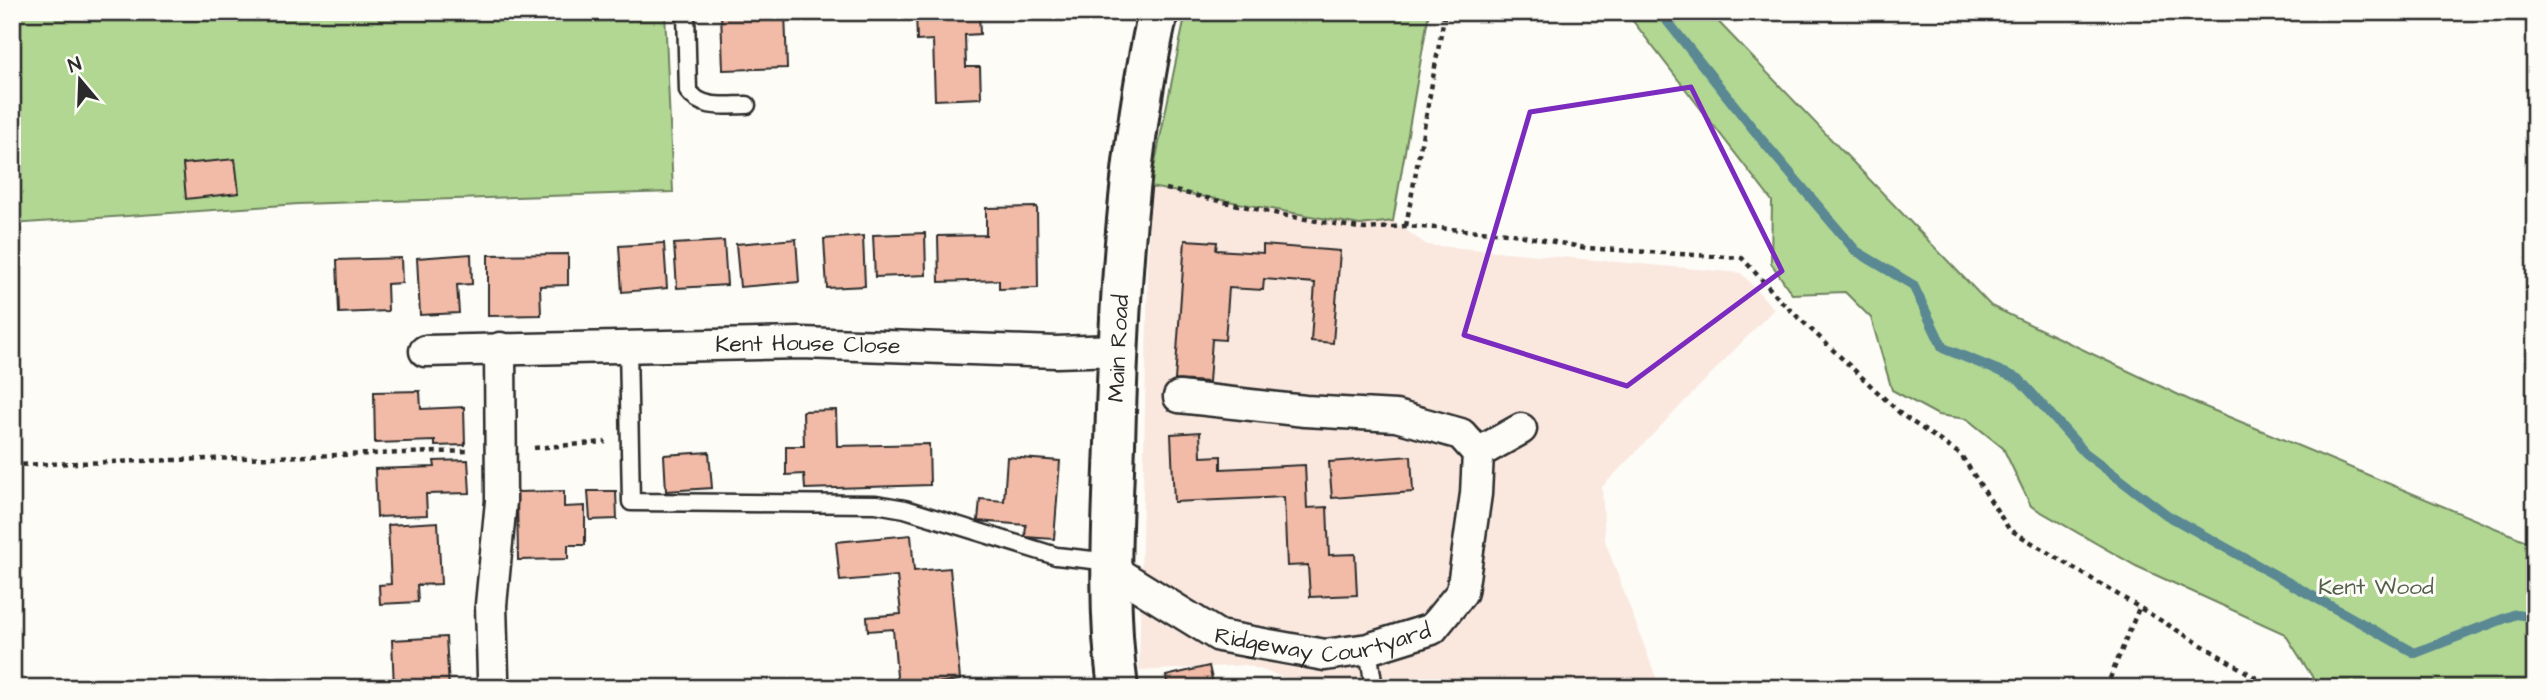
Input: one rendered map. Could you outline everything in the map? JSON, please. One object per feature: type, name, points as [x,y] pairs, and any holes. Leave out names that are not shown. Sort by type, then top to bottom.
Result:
[{"type":"street","name":"Main Road","points":[[1118,688],[1111,566],[1118,350],[1131,183],[1158,12]]},
{"type":"street","name":"Kent House Close","points":[[425,351],[802,343],[1056,352],[1118,350]]},
{"type":"street","points":[[493,676],[491,605],[501,501],[500,348]]},
{"type":"street","points":[[1179,397],[1305,411],[1396,416],[1461,434],[1478,453],[1521,429]]},
{"type":"street","name":"Ridgeway Courtyard","points":[[1111,566],[1219,636],[1325,655],[1368,649],[1432,629],[1462,592],[1476,494],[1478,453]]},
{"type":"lane","points":[[686,12],[688,91],[695,100],[705,104],[747,105]]},
{"type":"lane","points":[[628,346],[631,502],[876,504],[905,509],[1056,556],[1111,566]]},
{"type":"lane","points":[[1368,649],[1374,688]]},
{"type":"path","points":[[1406,226],[1445,12]]},
{"type":"path","points":[[1131,183],[1365,229],[1406,226],[1508,233],[1586,248],[1742,258],[1782,302],[1902,415],[1961,454],[2009,529],[2273,688]]},
{"type":"path","points":[[12,465],[501,451],[629,440]]},
{"type":"path","points":[[2106,688],[2139,608]]},
{"type":"highlighted area","points":[[1691,87],[1782,271],[1627,386],[1464,335],[1530,112]]},
{"type":"shaded area","points":[[1150,187],[1360,225],[1393,221],[1427,245],[1741,273],[1774,309],[1602,487],[1605,541],[1660,688],[1315,688],[1246,665],[1139,671]]},
{"type":"green space","points":[[12,12],[665,12],[673,192],[298,204],[12,224]]},
{"type":"green space","points":[[1186,12],[1429,12],[1393,221],[1360,225],[1150,187]]},
{"type":"green space","name":"Kent Wood","points":[[1626,12],[1709,12],[1991,306],[2198,404],[2531,543],[2535,533],[2535,688],[2342,688],[2317,684],[2285,634],[2136,566],[2031,506],[2003,448],[1967,419],[1938,415],[1892,390],[1871,318],[1845,292],[1792,294],[1771,263],[1772,201]]},
{"type":"building","points":[[721,12],[785,12],[787,68],[723,70]]},
{"type":"building","points":[[916,12],[979,12],[980,34],[965,35],[966,67],[980,67],[981,98],[935,100],[933,40],[917,41]]},
{"type":"building","points":[[235,159],[239,193],[186,199],[183,164]]},
{"type":"building","points":[[1037,207],[1038,288],[999,289],[999,280],[939,282],[938,236],[986,235],[986,208]]},
{"type":"building","points":[[925,233],[926,275],[875,277],[873,235]]},
{"type":"building","points":[[863,236],[865,286],[827,288],[824,239]]},
{"type":"building","points":[[796,239],[799,282],[740,287],[736,244]]},
{"type":"building","points":[[1185,240],[1217,242],[1216,250],[1263,253],[1263,245],[1340,251],[1333,343],[1311,341],[1315,283],[1264,279],[1263,290],[1229,288],[1225,340],[1212,339],[1209,382],[1175,380]]},
{"type":"building","points":[[724,241],[727,285],[677,288],[674,244]]},
{"type":"building","points":[[664,243],[667,288],[622,292],[619,246]]},
{"type":"building","points":[[471,254],[472,284],[457,285],[459,313],[420,315],[417,258]]},
{"type":"building","points":[[568,254],[568,285],[540,286],[541,315],[488,316],[488,255]]},
{"type":"building","points":[[401,258],[402,283],[387,284],[388,311],[339,313],[337,260]]},
{"type":"building","points":[[420,391],[421,409],[464,407],[465,445],[435,446],[435,441],[375,443],[374,392]]},
{"type":"building","points":[[836,410],[837,446],[929,444],[930,485],[805,489],[804,474],[786,475],[786,446],[804,446],[803,411]]},
{"type":"building","points":[[1200,432],[1201,457],[1221,456],[1221,469],[1305,465],[1307,508],[1327,507],[1329,555],[1355,554],[1357,595],[1310,597],[1308,565],[1287,566],[1284,497],[1174,502],[1171,434]]},
{"type":"building","points":[[709,452],[712,488],[666,491],[664,455]]},
{"type":"building","points":[[1411,456],[1413,492],[1332,498],[1329,462]]},
{"type":"building","points":[[1007,457],[1060,461],[1054,539],[1025,537],[1026,525],[978,521],[980,499],[1004,501]]},
{"type":"building","points":[[468,460],[470,493],[426,494],[427,515],[377,517],[375,469],[435,467],[434,461]]},
{"type":"building","points":[[564,491],[564,507],[585,506],[585,545],[568,545],[568,559],[518,560],[517,492]]},
{"type":"building","points":[[588,491],[616,491],[617,519],[590,520]]},
{"type":"building","points":[[438,522],[441,584],[417,585],[418,602],[380,604],[379,585],[391,584],[388,525]]},
{"type":"building","points":[[911,535],[914,571],[950,568],[960,680],[898,688],[893,629],[868,631],[867,617],[901,614],[897,576],[840,581],[836,542]]},
{"type":"building","points":[[446,637],[449,688],[394,688],[392,640]]},
{"type":"building","points":[[1209,666],[1214,688],[1168,688],[1166,676]]},
{"type":"waterway","points":[[1660,12],[1762,140],[1856,251],[1913,285],[1943,348],[2019,379],[2085,453],[2167,515],[2415,653],[2516,614],[2535,617]]}]
